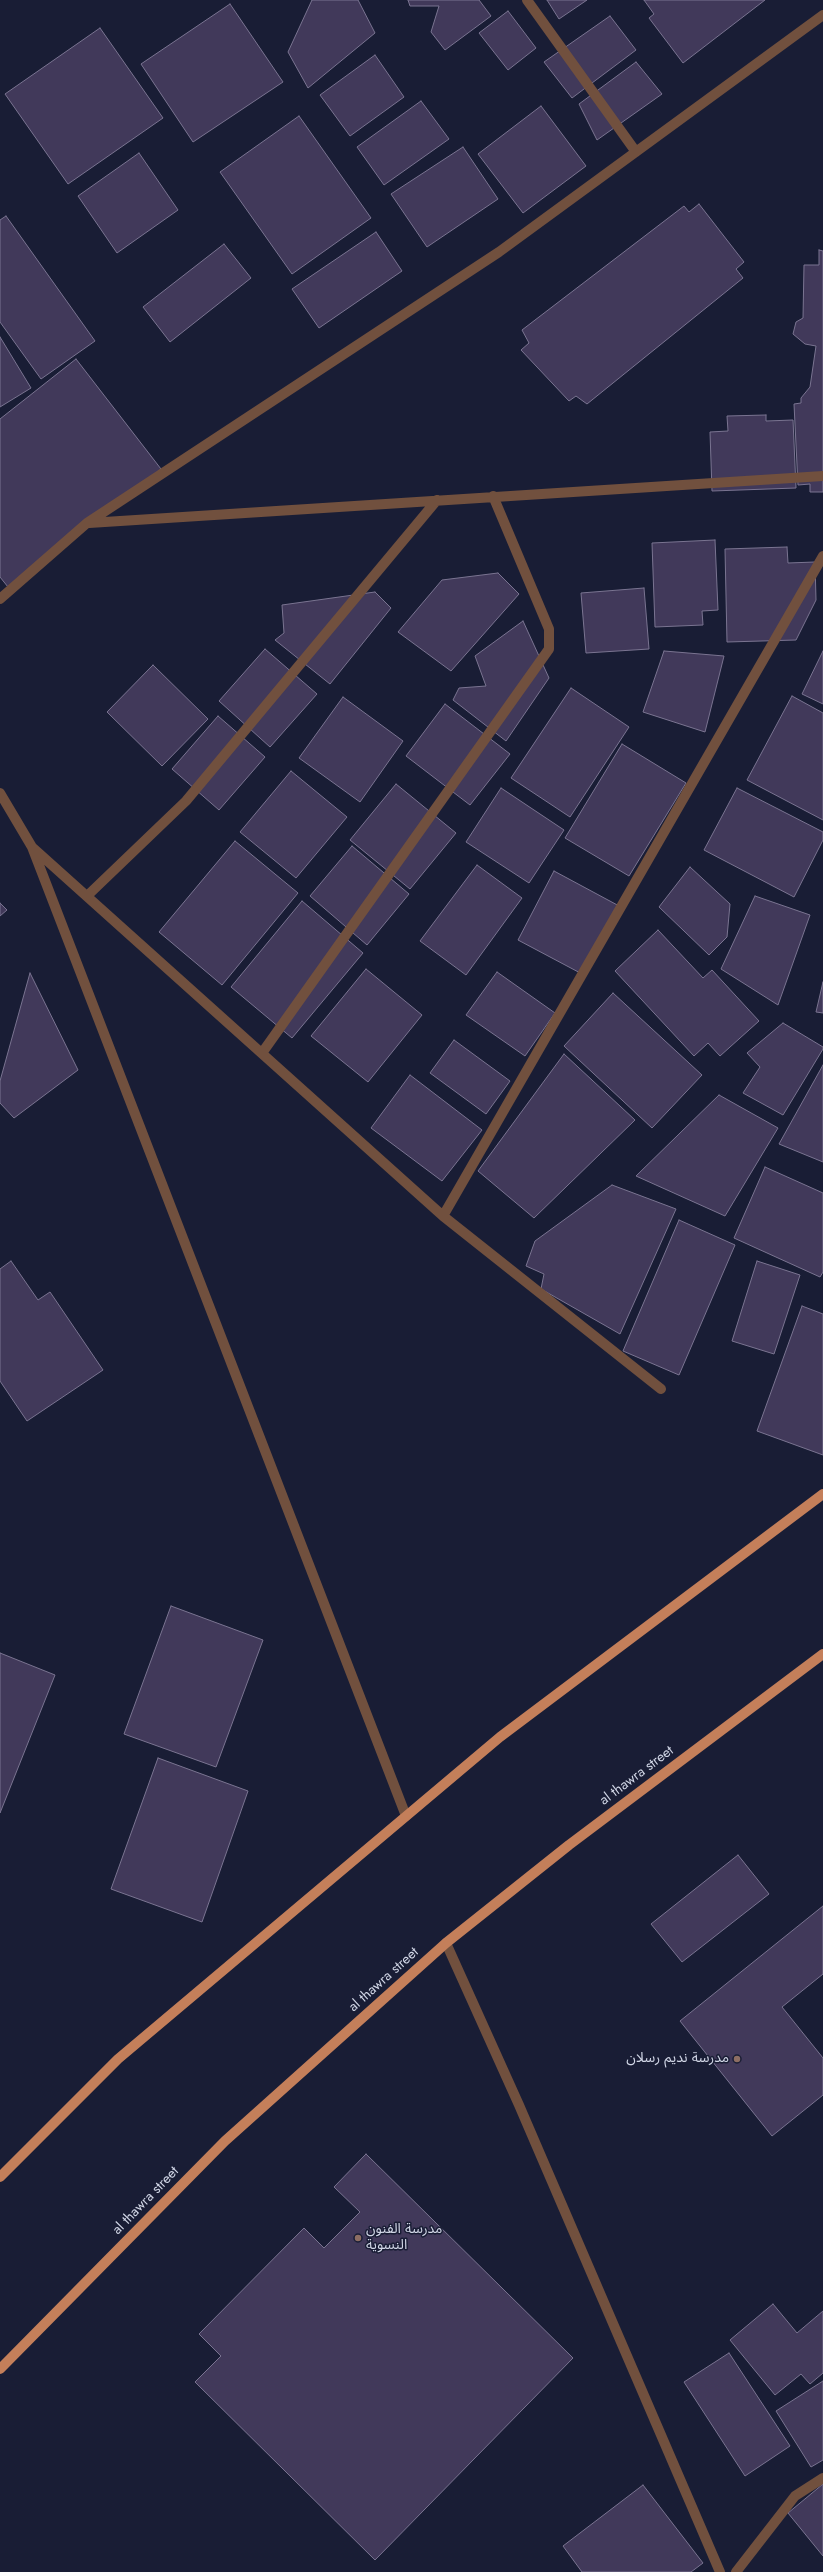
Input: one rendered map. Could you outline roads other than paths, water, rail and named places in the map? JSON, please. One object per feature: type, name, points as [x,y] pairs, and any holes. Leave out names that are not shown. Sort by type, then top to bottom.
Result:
[{"type":"main road","points":[[0,2177],[118,2059],[500,1737],[823,1494]]},
{"type":"main road","name":"al thawra street","points":[[0,2370],[225,2141],[446,1943],[569,1845],[823,1654]]},
{"type":"street","points":[[527,0],[636,152]]},
{"type":"street","points":[[0,599],[87,523],[498,252],[823,15]]},
{"type":"street","points":[[87,523],[823,476]]},
{"type":"street","points":[[262,1053],[549,649],[549,629],[493,496]]},
{"type":"street","points":[[87,896],[186,801],[437,500]]},
{"type":"street","points":[[443,1216],[823,556]]},
{"type":"street","points":[[0,793],[32,847],[406,1816]]},
{"type":"street","points":[[32,847],[443,1216],[661,1389]]},
{"type":"street","points":[[446,1943],[519,2105],[720,2572]]},
{"type":"street","points":[[736,2572],[795,2496],[823,2478]]},
{"type":"place","name":"مدرسة نديم رسلان","points":[[737,2059]]},
{"type":"place","name":"مدرسة الفنون النسوية","points":[[358,2238]]}]
